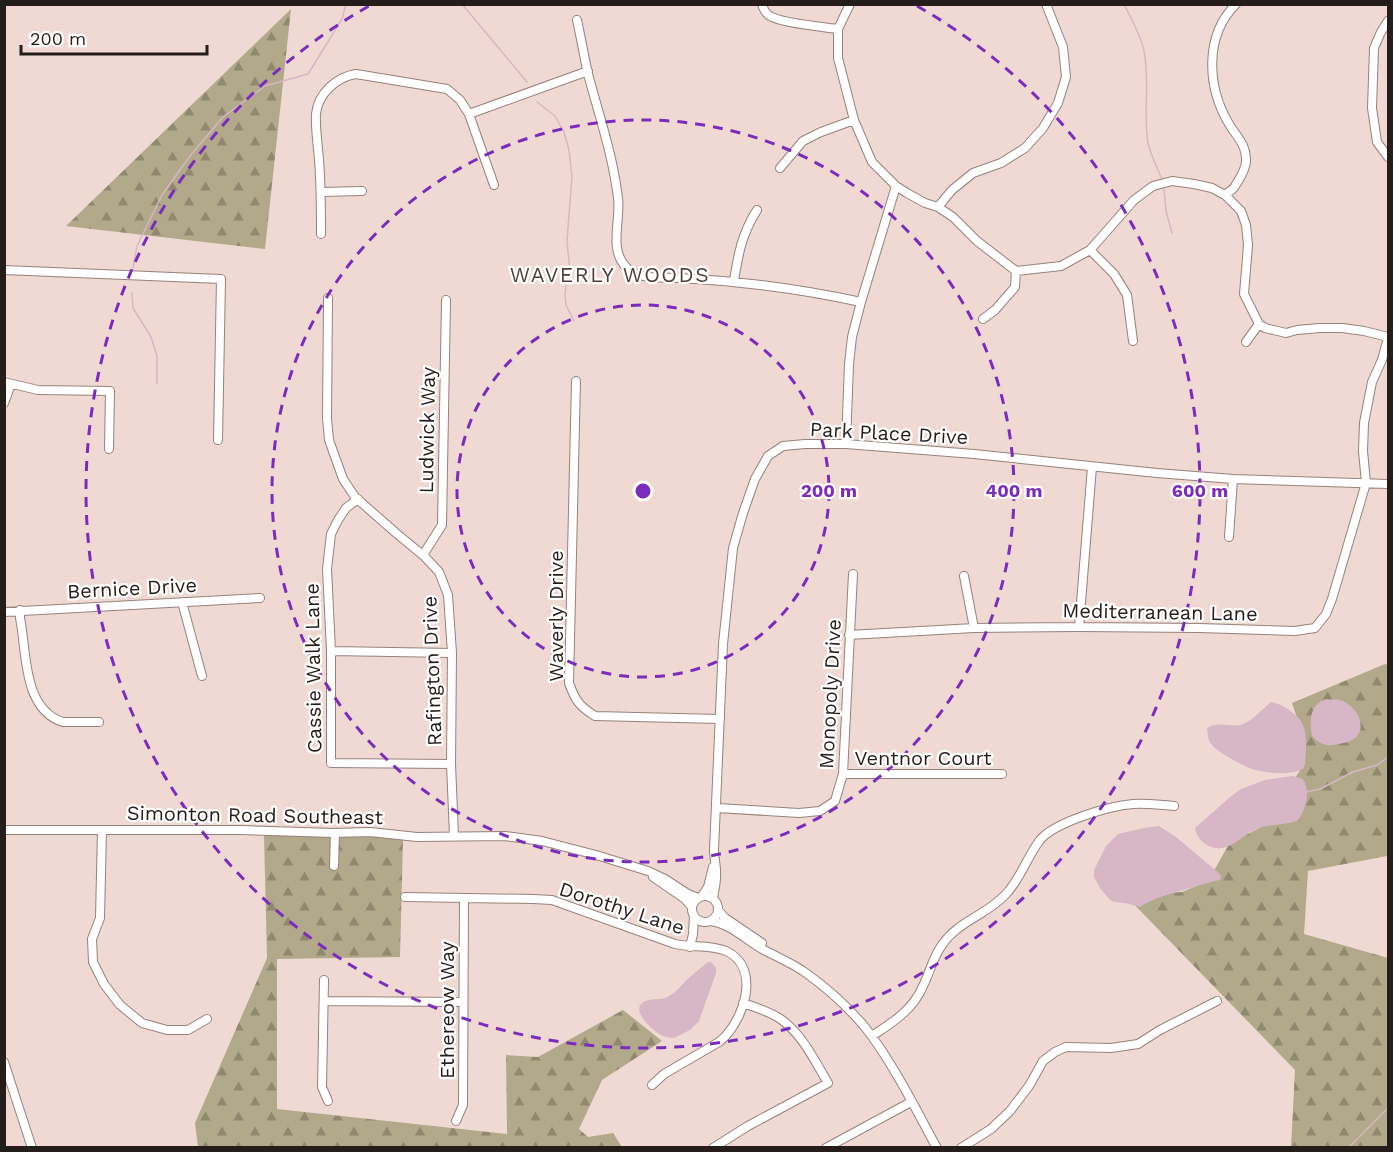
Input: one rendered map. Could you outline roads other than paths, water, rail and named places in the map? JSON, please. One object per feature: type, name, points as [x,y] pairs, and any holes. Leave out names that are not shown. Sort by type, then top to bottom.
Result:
[{"type":"street","points":[[762,4],[770,16],[785,22],[838,29]]},
{"type":"street","points":[[850,4],[838,29],[838,58],[854,120],[872,162],[896,186],[953,217],[977,241],[1016,271],[1061,266],[1090,250],[1134,200],[1153,186],[1172,181],[1212,188],[1225,195],[1241,211],[1246,225],[1248,244],[1244,294],[1259,324],[1265,328],[1286,333],[1297,330],[1342,328],[1389,337],[1372,382],[1364,423],[1363,451],[1366,483]]},
{"type":"street","points":[[938,207],[952,190],[973,174],[1001,163],[1025,148],[1043,128],[1058,104],[1066,77],[1063,47],[1046,4]]},
{"type":"street","points":[[1225,195],[1235,187],[1246,162],[1243,144],[1229,123],[1217,97],[1212,72],[1212,50],[1220,27],[1236,4]]},
{"type":"street","points":[[577,20],[610,153],[619,200],[615,240],[623,264],[628,270],[648,277],[734,281],[813,292],[861,302]]},
{"type":"street","points":[[1389,21],[1374,48],[1372,108],[1377,142],[1389,157]]},
{"type":"street","points":[[469,114],[588,71]]},
{"type":"street","points":[[321,234],[322,192],[316,113],[326,91],[334,82],[346,75],[356,74],[447,90],[460,100],[469,114],[494,184]]},
{"type":"street","points":[[780,168],[803,141],[854,120]]},
{"type":"street","points":[[846,444],[852,337],[896,186]]},
{"type":"street","points":[[322,192],[362,191]]},
{"type":"street","points":[[734,281],[742,242],[748,224],[757,210]]},
{"type":"street","points":[[1090,250],[1114,274],[1127,295],[1133,341]]},
{"type":"street","points":[[4,270],[221,279],[218,440]]},
{"type":"street","points":[[983,319],[1015,287],[1016,271]]},
{"type":"street","name":"Rafington Drive","points":[[328,298],[327,418],[329,440],[343,479],[358,499],[423,555],[439,572],[448,595],[452,653],[451,764],[454,836]]},
{"type":"street","name":"Ludwick Way","points":[[423,555],[442,525],[446,300]]},
{"type":"street","points":[[1246,342],[1259,324]]},
{"type":"street","name":"Waverly Drive","points":[[576,381],[569,683],[575,699],[582,708],[595,716],[720,719]]},
{"type":"street","points":[[4,403],[8,383],[38,390],[110,391],[109,449]]},
{"type":"street","name":"Park Place Drive","points":[[700,897],[708,887],[714,862],[723,644],[733,548],[755,479],[768,456],[783,446],[846,444],[974,454],[1157,474],[1389,484]]},
{"type":"street","points":[[1079,627],[1092,467]]},
{"type":"street","points":[[1229,537],[1233,479]]},
{"type":"street","name":"Mediterranean Lane","points":[[849,635],[974,628],[1079,627],[1295,631],[1315,628],[1326,614],[1332,599],[1366,483]]},
{"type":"street","name":"Cassie Walk Lane","points":[[358,499],[346,508],[331,534],[327,569],[331,651],[331,763],[451,764]]},
{"type":"street","name":"Monopoly Drive","points":[[717,808],[799,813],[820,811],[835,801],[843,774],[853,574]]},
{"type":"street","points":[[964,576],[974,628]]},
{"type":"street","name":"Bernice Drive","points":[[4,612],[260,598]]},
{"type":"street","points":[[182,602],[202,676]]},
{"type":"street","points":[[20,610],[28,676],[38,703],[48,716],[58,721],[99,722]]},
{"type":"street","points":[[331,651],[452,653]]},
{"type":"street","name":"Ventnor Court","points":[[843,774],[1002,774]]},
{"type":"street","points":[[872,1036],[907,1011],[922,990],[932,961],[943,943],[957,928],[992,906],[1006,894],[1036,846],[1046,835],[1060,826],[1106,808],[1133,804],[1174,806]]},
{"type":"street","points":[[102,830],[100,918],[92,939],[93,962],[104,984],[120,1005],[142,1023],[167,1030],[188,1030],[207,1018]]},
{"type":"street","name":"Simonton Road Southeast","points":[[4,831],[241,830],[370,832],[417,837],[505,836],[542,841],[641,870]]},
{"type":"street","points":[[334,866],[335,833]]},
{"type":"street","name":"Park Place Drive","points":[[713,899],[716,878],[714,862]]},
{"type":"street","points":[[641,870],[665,879],[688,894],[700,897]]},
{"type":"street","points":[[641,870],[685,899],[692,907],[694,916],[690,947]]},
{"type":"street","points":[[692,907],[695,900],[706,896],[713,899],[718,906],[717,915],[700,925],[693,934]]},
{"type":"street","name":"Dorothy Lane","points":[[405,897],[552,900],[675,944],[724,950],[737,959],[743,966],[747,978],[745,998],[733,1026],[726,1036],[664,1074],[652,1085]]},
{"type":"street","name":"Ethereow Way","points":[[456,1120],[463,1105],[464,898]]},
{"type":"street","points":[[718,910],[726,919],[766,945],[777,955]]},
{"type":"street","points":[[694,916],[697,919],[722,923],[763,949],[777,955],[822,985],[848,1008],[872,1036],[937,1148]]},
{"type":"street","points":[[324,980],[322,1087],[328,1101]]},
{"type":"street","points":[[324,1001],[463,1002]]},
{"type":"street","points":[[961,1148],[991,1129],[1010,1111],[1029,1086],[1043,1061],[1055,1052],[1066,1047],[1111,1048],[1138,1044],[1217,1001]]},
{"type":"street","points":[[713,1148],[748,1126],[828,1083],[801,1039],[787,1024],[772,1014],[743,1003]]},
{"type":"street","points":[[4,1062],[32,1148]]},
{"type":"street","points":[[826,1148],[911,1102]]},
{"type":"waterway","points":[[133,268],[137,246],[162,195],[190,156],[223,117],[265,86],[308,74],[342,19],[346,4]]},
{"type":"waterway","points":[[462,4],[527,82]]},
{"type":"waterway","points":[[1124,4],[1143,45],[1146,62],[1148,143],[1163,182]]},
{"type":"waterway","points":[[537,102],[555,116],[564,132],[569,150],[572,177],[567,241],[570,272],[565,295],[566,305],[574,321]]},
{"type":"waterway","points":[[1164,188],[1166,211],[1172,233]]},
{"type":"waterway","points":[[132,293],[133,308],[151,337],[157,356],[157,383]]},
{"type":"waterway","points":[[1306,792],[1320,789],[1353,772],[1377,765],[1388,757]]},
{"type":"waterway","points":[[1348,1148],[1388,1108]]},
{"type":"district","name":"WAVERLY WOODS","points":[[610,274]]}]
